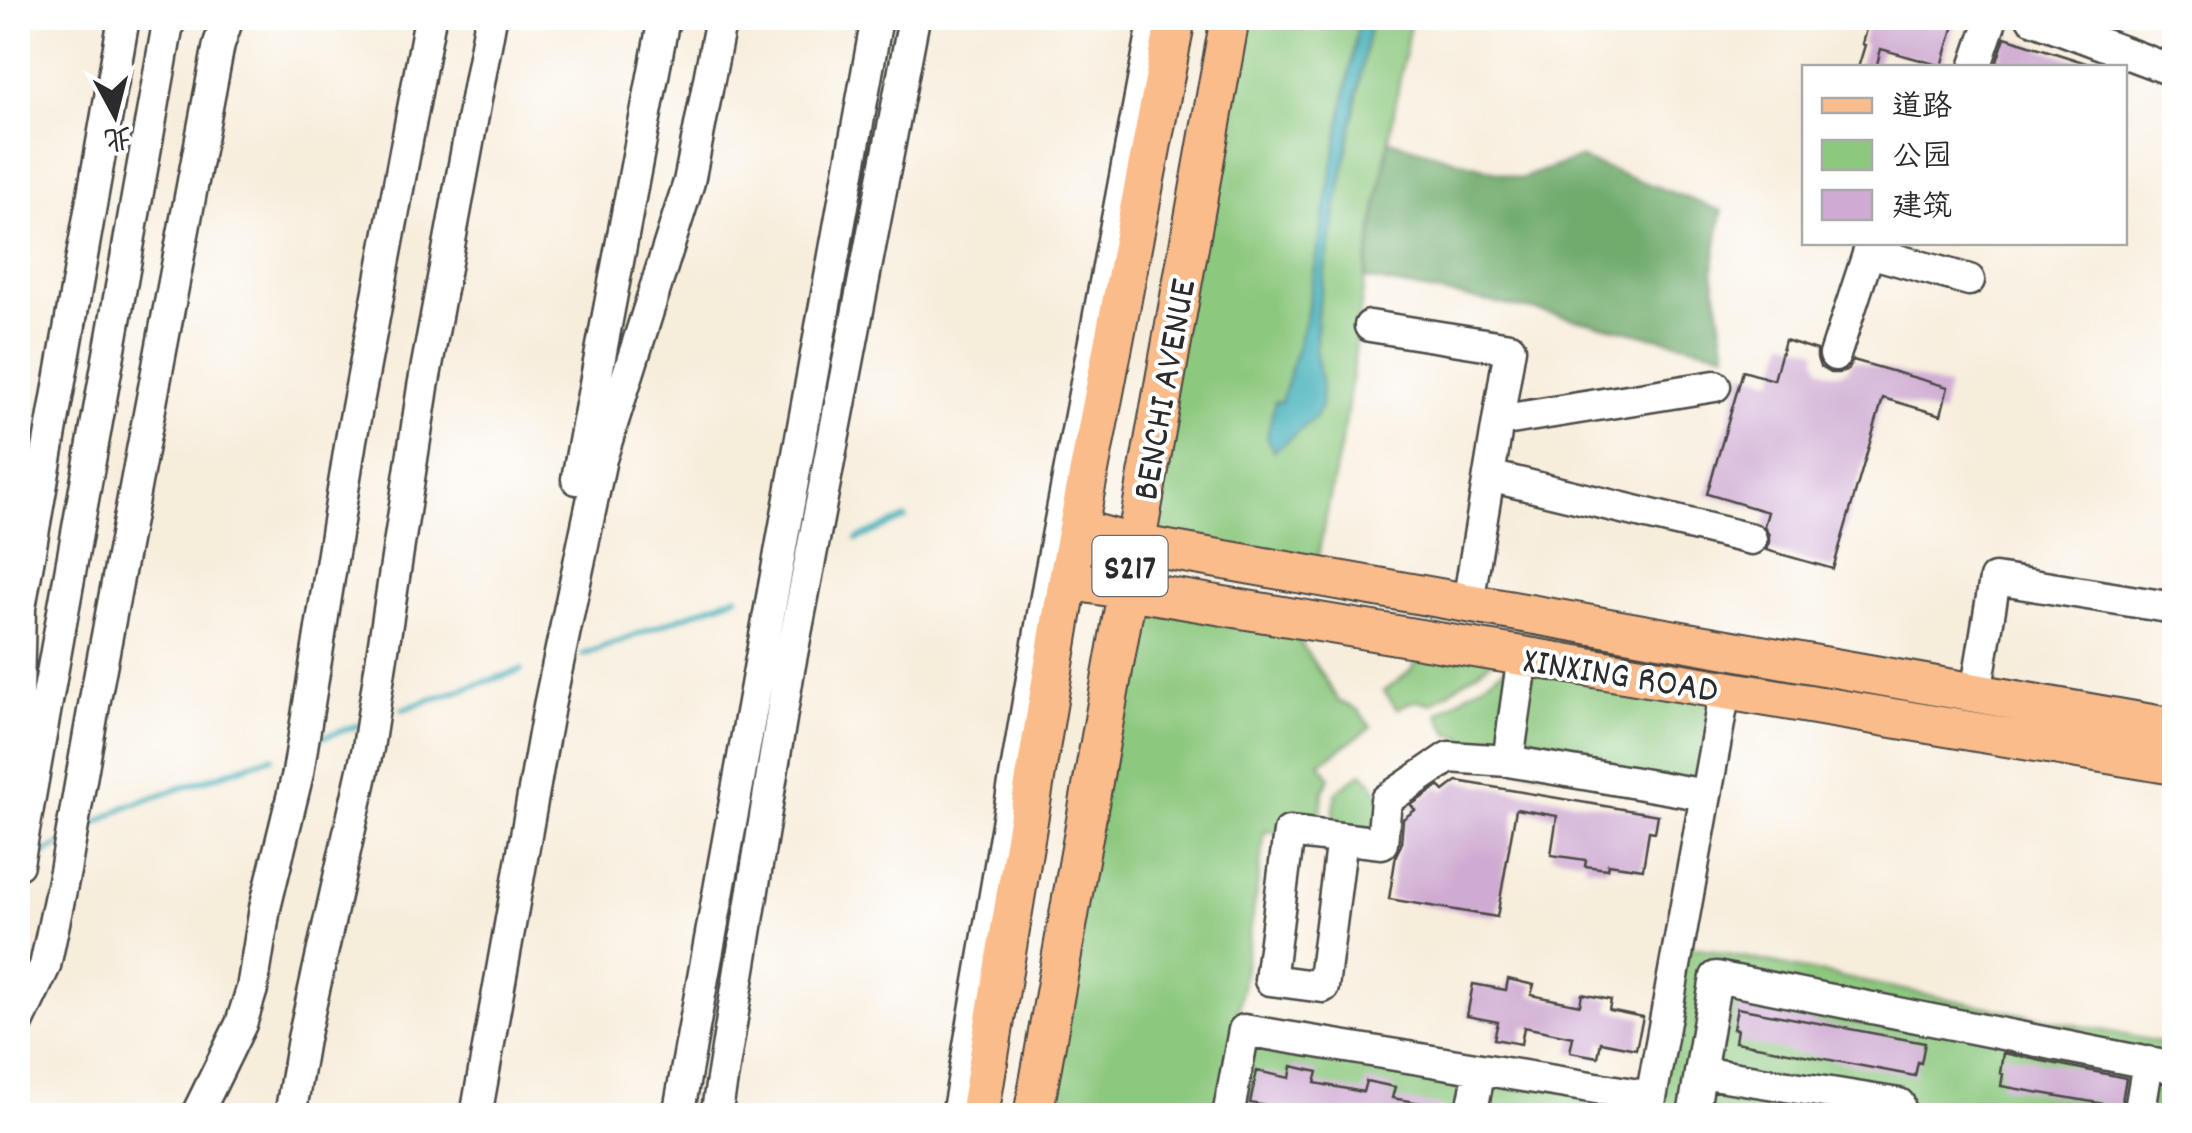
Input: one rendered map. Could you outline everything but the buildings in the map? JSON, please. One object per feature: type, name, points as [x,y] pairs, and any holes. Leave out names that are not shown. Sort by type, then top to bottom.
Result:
[{"type":"main road","name":"BENCHI AVENUE","points":[[980,1116],[1068,580],[1075,510],[1176,18]]},
{"type":"main road","name":"BENCHI AVENUE","points":[[1033,1116],[1230,18]]},
{"type":"main road","name":"XINXING ROAD","points":[[1075,510],[1134,544],[2174,728]]},
{"type":"main road","name":"XINXING ROAD","points":[[1068,580],[2174,765]]},
{"type":"street","points":[[26,827],[18,694],[20,608],[124,18]]},
{"type":"street","points":[[18,864],[169,18]]},
{"type":"street","points":[[18,1023],[45,966],[66,872],[181,244],[228,18]]},
{"type":"street","points":[[196,1116],[241,1024],[252,989],[265,908],[298,773],[351,440],[430,18]]},
{"type":"street","points":[[290,1116],[303,1039],[368,748],[423,387],[492,18]]},
{"type":"street","points":[[456,1116],[664,18]]},
{"type":"street","points":[[476,1116],[549,706],[601,460],[689,182],[721,18]]},
{"type":"street","points":[[678,1116],[878,18]]},
{"type":"street","points":[[716,1116],[789,670],[914,18]]},
{"type":"street","points":[[957,1116],[1075,510],[1155,18]]},
{"type":"street","points":[[1976,65],[1992,18]]},
{"type":"street","points":[[2032,18],[2174,70]]},
{"type":"street","points":[[1836,355],[1871,247],[1969,280]]},
{"type":"street","points":[[1370,326],[1510,348],[1468,603]]},
{"type":"street","points":[[1498,421],[1715,386]]},
{"type":"street","points":[[1489,476],[1751,539]]},
{"type":"street","points":[[1976,693],[1994,579],[2174,608]]},
{"type":"street","points":[[1508,761],[1523,656]]},
{"type":"street","points":[[1228,1116],[1244,1030],[1480,1068],[1650,1106],[1726,690]]},
{"type":"street","points":[[1342,838],[1323,987],[1270,980],[1289,832],[1382,842],[1386,800],[1449,757],[1508,761],[1706,795]]},
{"type":"street","points":[[1693,1116],[1716,978],[2161,1065],[2139,1116]]},
{"type":"street","points":[[1290,1038],[1298,984]]},
{"type":"street","points":[[1471,1116],[1480,1068]]},
{"type":"street","points":[[1700,1072],[1899,1104]]},
{"type":"green space","points":[[1230,18],[1411,18],[1367,261],[1346,419],[1314,575],[1134,544]]},
{"type":"green space","points":[[1389,140],[1520,179],[1579,158],[1722,211],[1713,271],[1726,353],[1538,311],[1365,279]]},
{"type":"green space","points":[[1126,590],[1283,616],[1338,700],[1358,710],[1371,727],[1320,763],[1330,777],[1323,791],[1319,836],[1265,831],[1236,1028],[1651,1096],[1679,944],[2174,1045],[2174,1115],[1033,1116]]},
{"type":"green space","points":[[1423,640],[1504,653],[1431,704],[1414,701],[1397,709],[1384,691],[1413,669]]},
{"type":"green space","points":[[1523,656],[1725,690],[1706,795],[1449,757],[1463,737],[1450,735],[1438,714]]},
{"type":"green space","points":[[1363,772],[1386,800],[1382,843],[1331,837],[1336,792]]},
{"type":"water","points":[[1359,18],[1371,18],[1317,316],[1321,407],[1314,419],[1274,451],[1267,437],[1275,401],[1281,402],[1307,313]]},
{"type":"waterway","points":[[857,539],[905,518]]},
{"type":"waterway","points":[[583,655],[737,596]]},
{"type":"waterway","points":[[403,709],[521,670]]},
{"type":"waterway","points":[[323,737],[359,725]]},
{"type":"waterway","points":[[83,831],[125,807],[272,757]]},
{"type":"waterway","points":[[18,882],[42,855],[60,845]]}]
